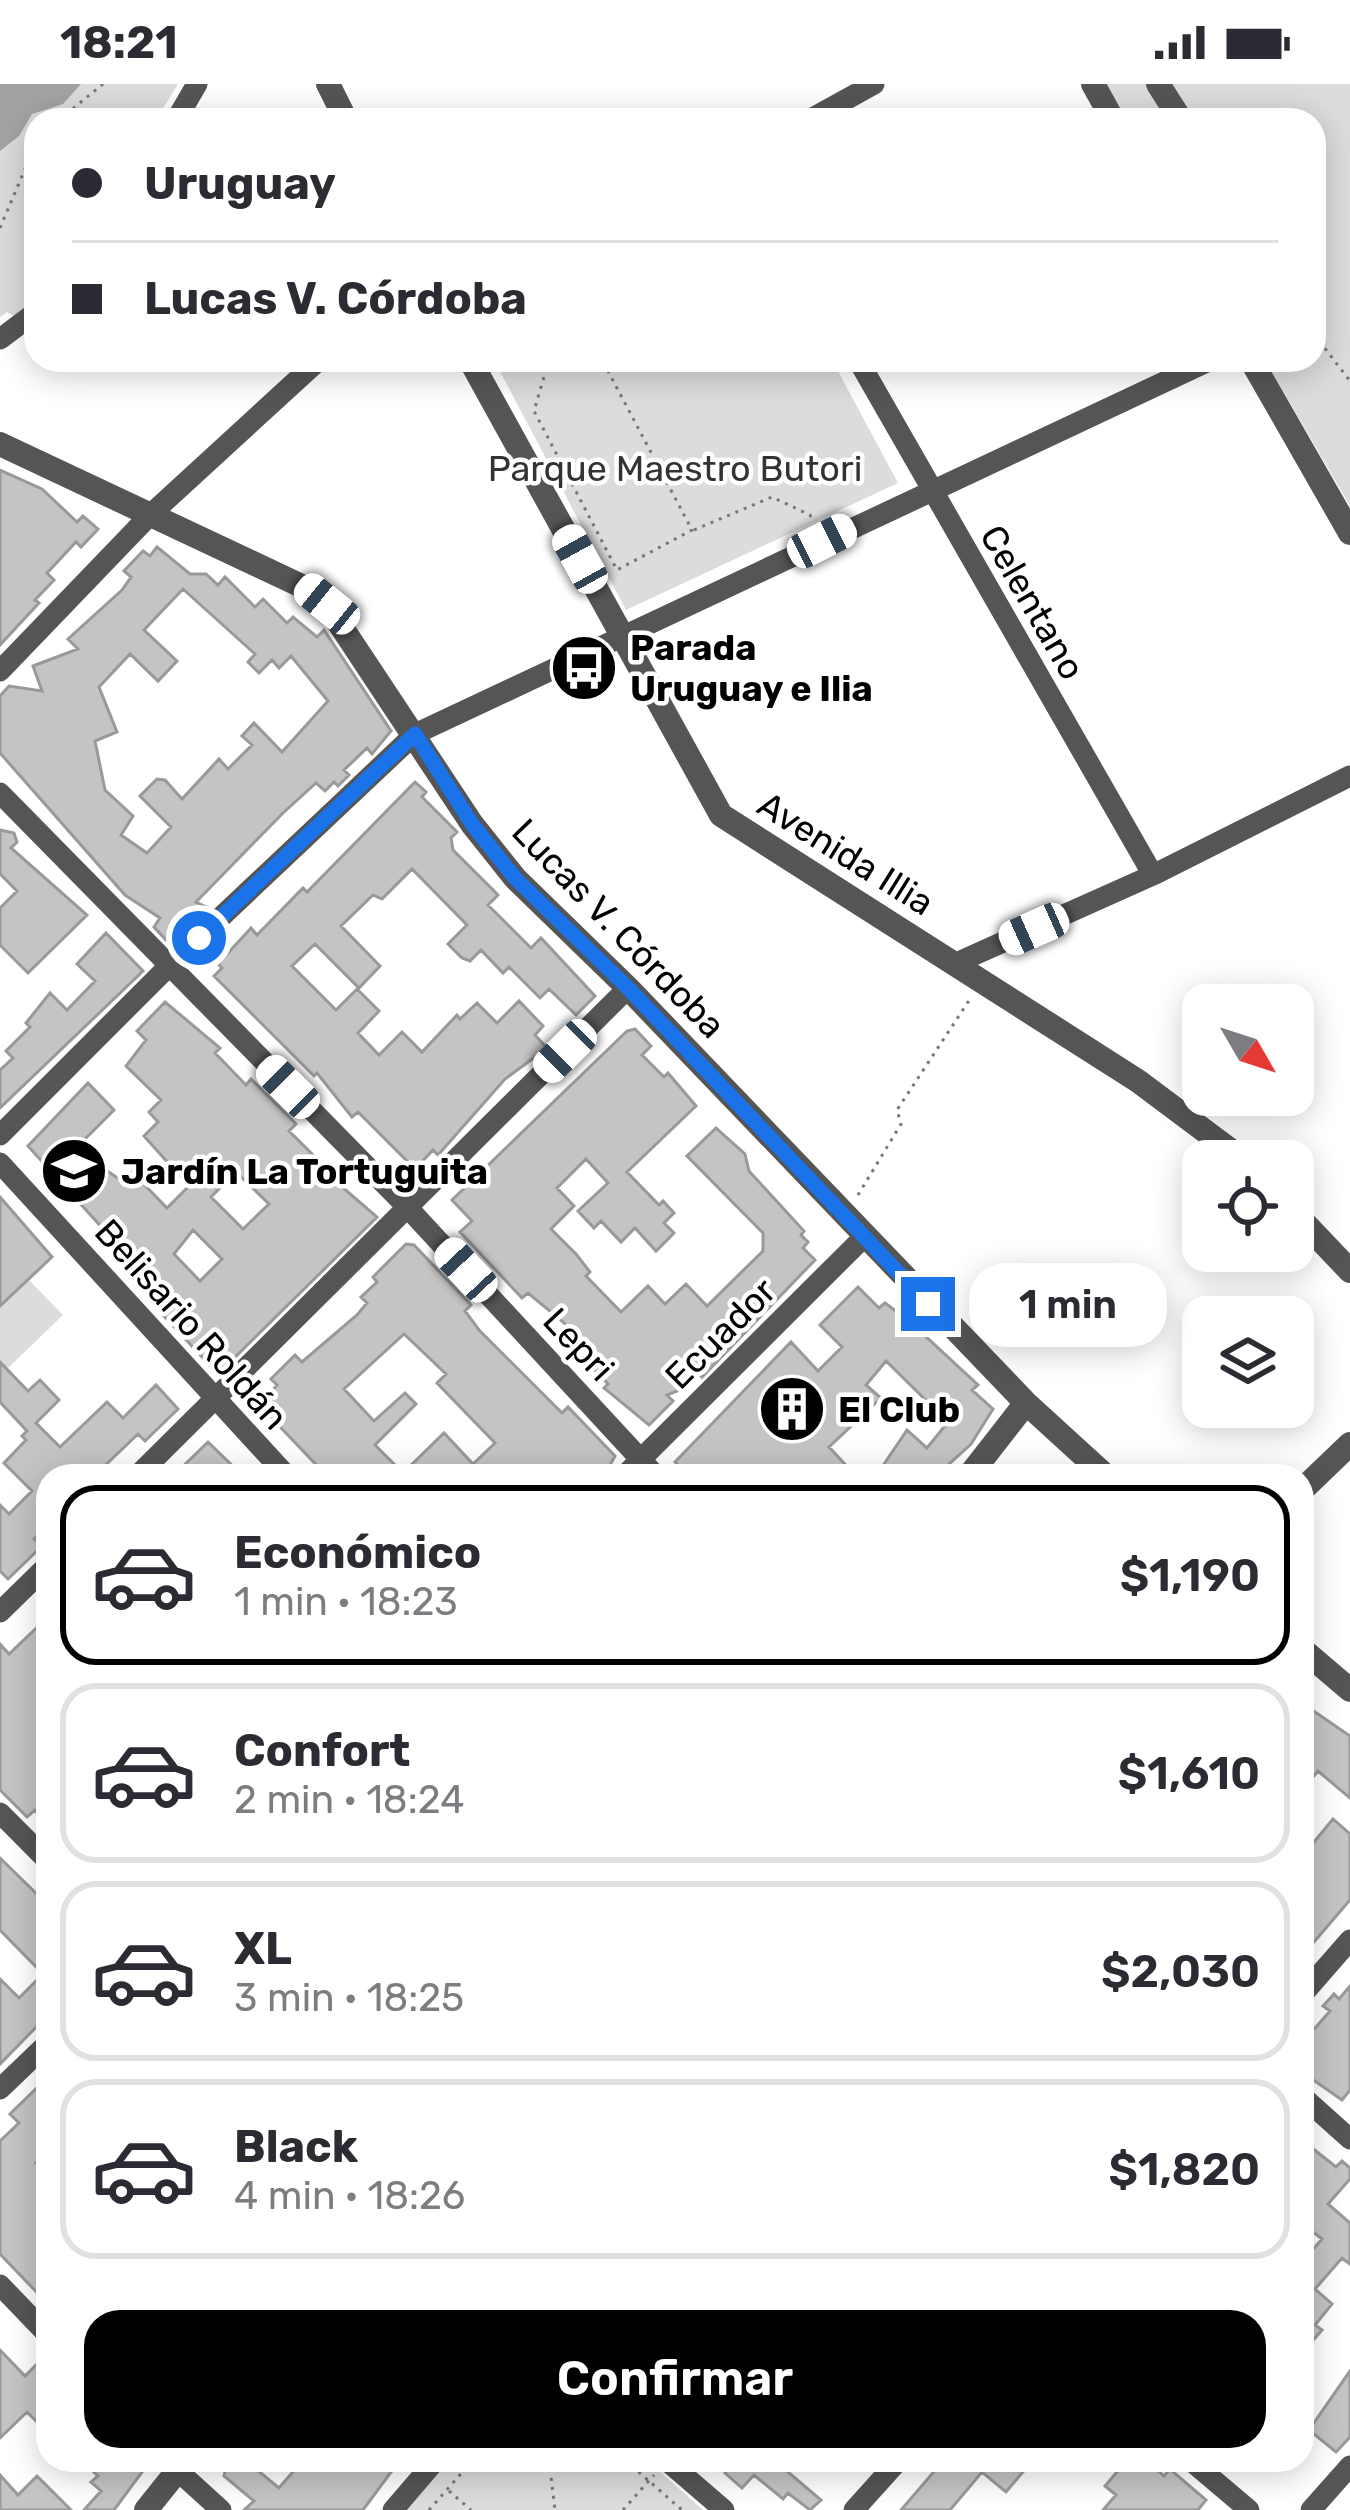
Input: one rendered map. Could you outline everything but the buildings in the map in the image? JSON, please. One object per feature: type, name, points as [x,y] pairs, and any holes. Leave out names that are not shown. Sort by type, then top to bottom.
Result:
[{"type":"street","points":[[831,108],[874,84]]},
{"type":"street","points":[[0,671],[150,515],[306,372]]},
{"type":"street","name":"Avenida Illia","points":[[477,372],[721,815],[1197,1120],[1220,1140]]},
{"type":"street","name":"Celentano","points":[[865,372],[1153,875]]},
{"type":"street","points":[[0,1135],[168,967],[415,734],[624,639],[929,488],[1185,372]]},
{"type":"street","points":[[1258,372],[1350,533]]},
{"type":"street","name":"Lucas V. Córdoba","points":[[0,444],[308,589],[327,604],[472,824],[515,878],[628,988],[1026,1403],[1093,1464]]},
{"type":"street","points":[[954,964],[1153,875],[1350,776]]},
{"type":"street","name":"Lepri","points":[[0,793],[407,1208],[644,1464]]},
{"type":"street","points":[[149,1464],[628,988]]},
{"type":"street","name":"Belisario Roldán","points":[[0,1163],[276,1464]]},
{"type":"street","points":[[1314,1233],[1350,1271]]},
{"type":"street","name":"Ecuador","points":[[652,1464],[864,1237]]},
{"type":"street","points":[[979,1464],[1026,1403]]},
{"type":"street","points":[[1314,1478],[1350,1444]]},
{"type":"street","points":[[0,1612],[36,1577]]},
{"type":"street","points":[[1314,1659],[1350,1690]]},
{"type":"street","points":[[0,1813],[36,1849]]},
{"type":"street","points":[[1314,1981],[1350,1940]]},
{"type":"street","points":[[0,2089],[36,2054]]},
{"type":"street","points":[[1314,2107],[1350,2139]]},
{"type":"street","points":[[0,2284],[36,2322]]},
{"type":"street","points":[[1311,2510],[1350,2466]]},
{"type":"street","points":[[146,2510],[171,2472]]},
{"type":"street","points":[[184,2472],[220,2510]]},
{"type":"street","points":[[393,2510],[432,2472]]},
{"type":"street","points":[[672,2472],[724,2510]]},
{"type":"street","points":[[854,2510],[887,2472]]},
{"type":"street","points":[[1204,2472],[1249,2510]]},
{"type":"path","points":[[74,108],[103,84]]},
{"type":"path","points":[[0,228],[24,171]]},
{"type":"path","points":[[1326,347],[1350,381]]},
{"type":"path","points":[[1336,358],[1350,363]]},
{"type":"path","points":[[545,372],[534,411],[617,570],[692,530],[772,497],[810,515],[822,541]]},
{"type":"path","points":[[609,372],[692,530]]},
{"type":"path","points":[[845,1217],[901,1124],[897,1110],[981,981]]},
{"type":"path","points":[[437,2472],[446,2489],[471,2510]]},
{"type":"path","points":[[429,2510],[462,2472]]},
{"type":"path","points":[[550,2472],[555,2510]]},
{"type":"path","points":[[639,2472],[682,2510]]},
{"type":"path","points":[[623,2510],[656,2472]]},
{"type":"green space","points":[[0,84],[178,84],[163,108],[24,108],[24,317],[20,320],[7,312],[0,317]]},
{"type":"green space","points":[[1105,84],[1350,84],[1350,506],[1272,372],[1326,372],[1326,108],[1119,108]]},
{"type":"green space","name":"Parque Maestro Butori","points":[[500,372],[838,372],[898,483],[626,610]]},
{"type":"green space","points":[[28,1279],[63,1315],[7,1369],[0,1362],[0,1306]]},
{"type":"green space","points":[[439,2472],[660,2472],[703,2510],[405,2510]]},
{"type":"shaded area","points":[[0,84],[81,84],[63,104],[24,108],[24,128],[0,151]]},
{"type":"place","name":"Parada Uruguay e Ilia","points":[[584,668]]},
{"type":"place","name":"Jardín La Tortuguita","points":[[74,1171]]},
{"type":"place","name":"El Club","points":[[792,1409]]},
{"type":"route","points":[[199,938],[415,734],[472,824],[515,878],[628,988],[928,1304]]}]
